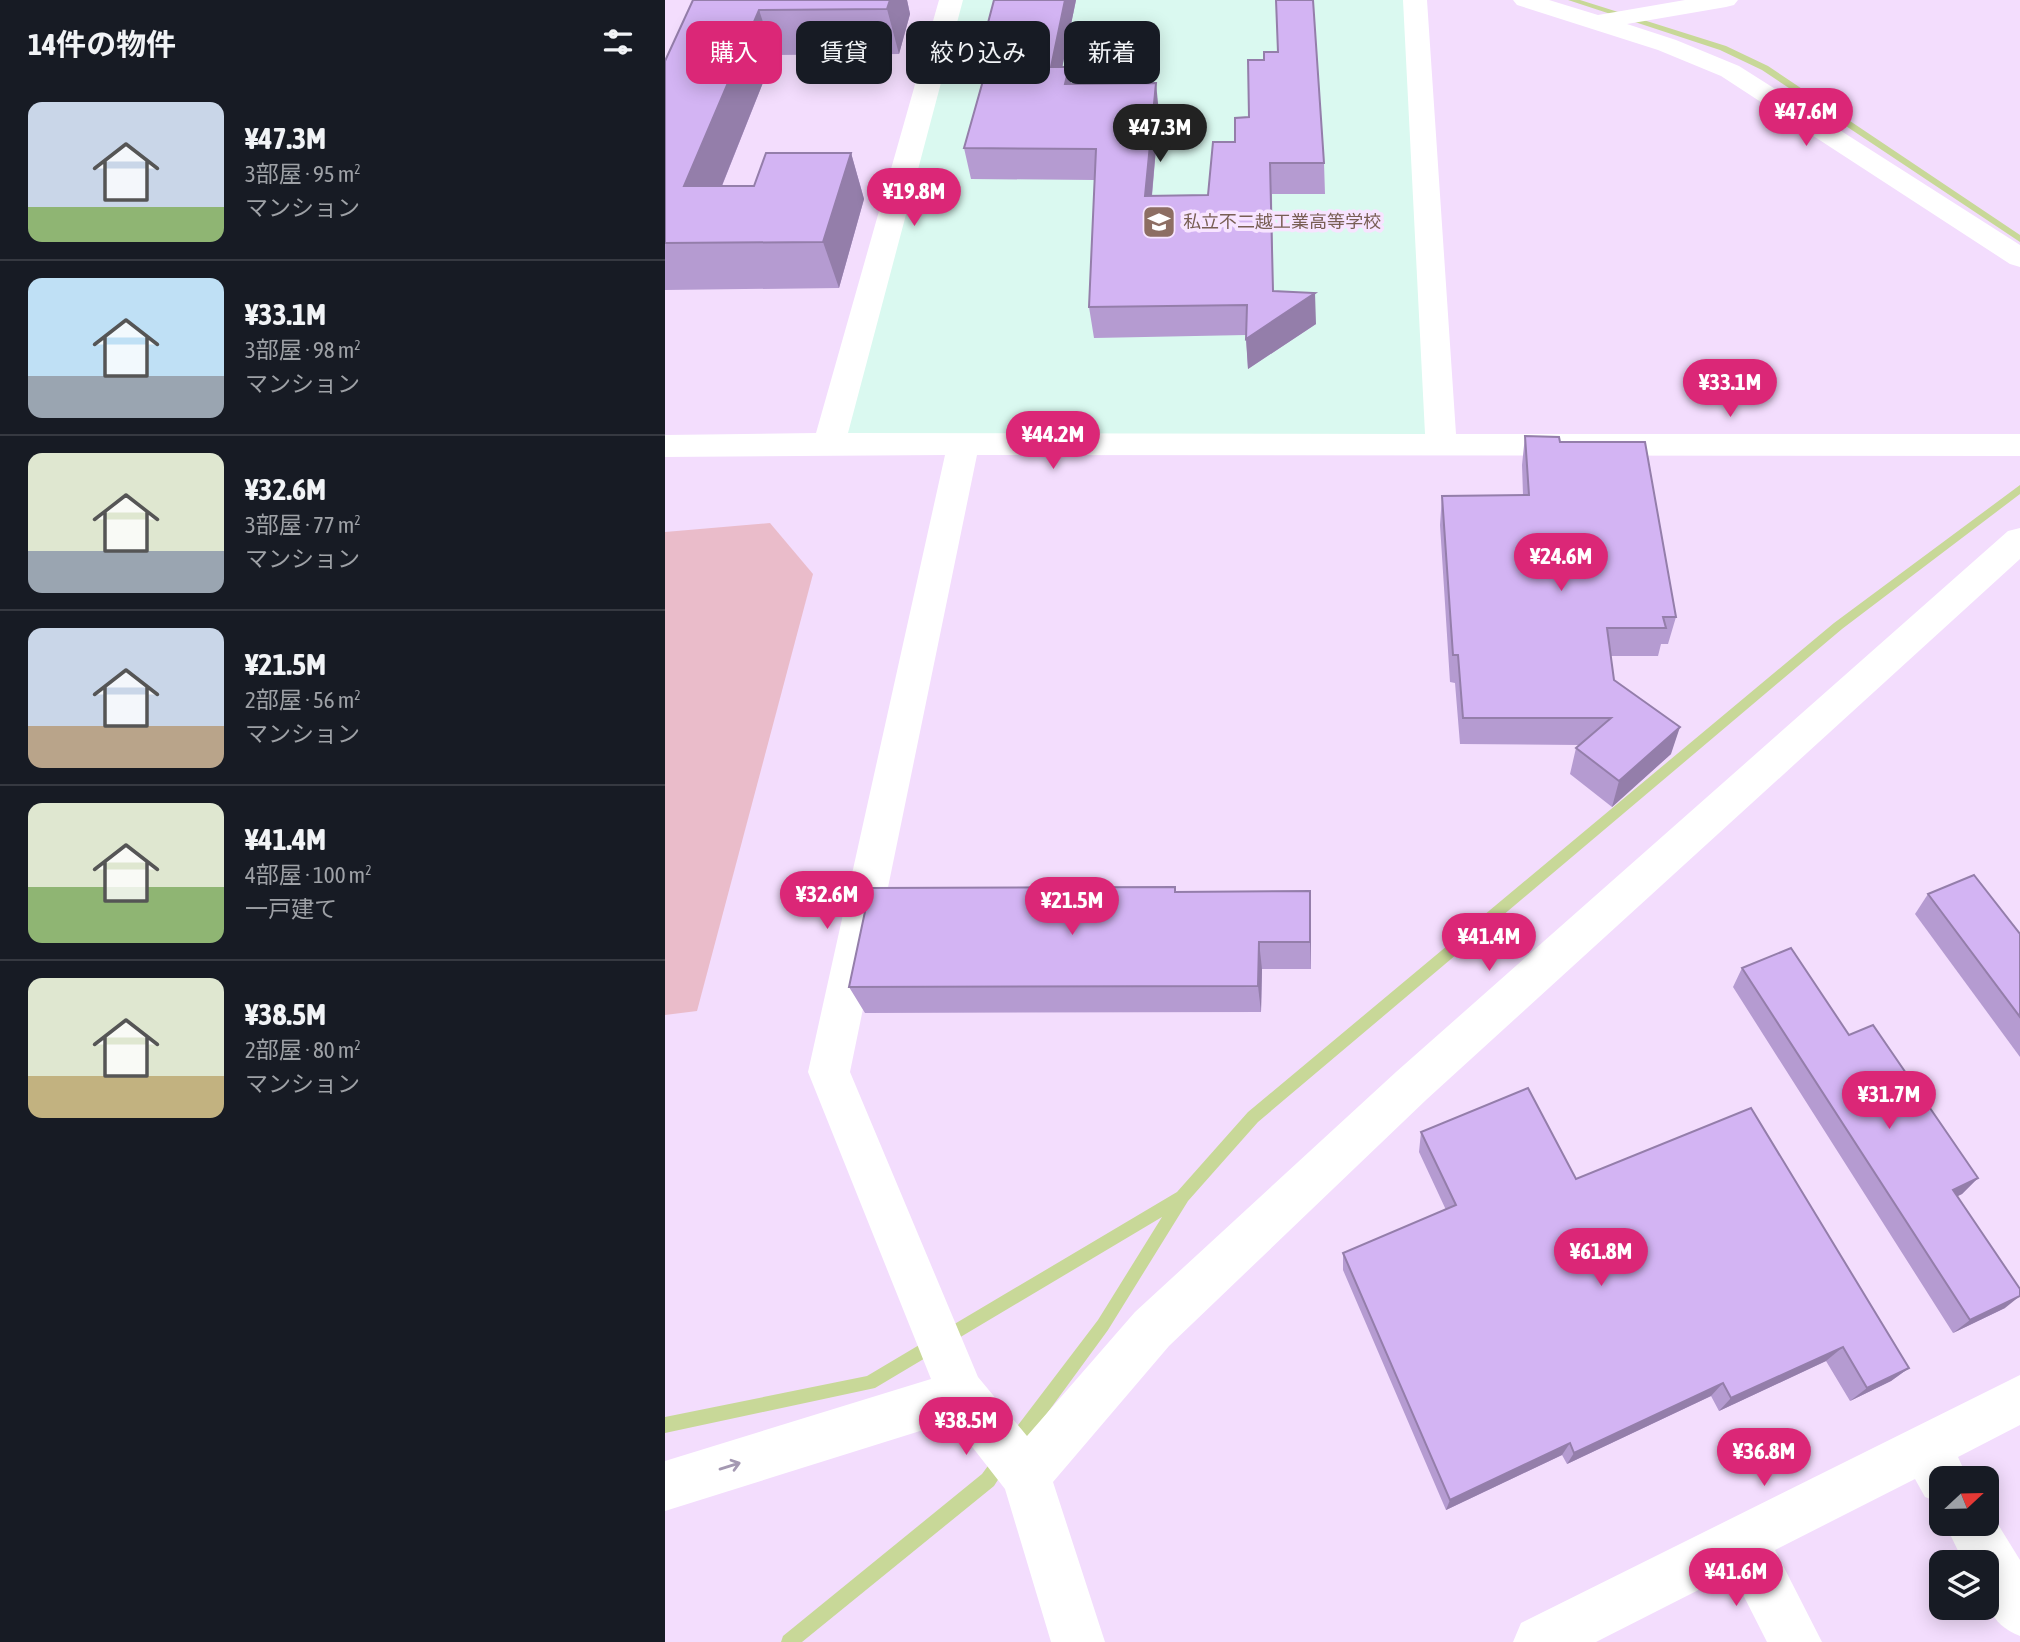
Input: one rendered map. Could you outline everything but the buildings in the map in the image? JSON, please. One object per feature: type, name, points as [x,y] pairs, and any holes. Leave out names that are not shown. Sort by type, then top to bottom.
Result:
[{"type":"street","points":[[829,444],[951,0]]},
{"type":"street","points":[[1415,0],[1441,446]]},
{"type":"street","points":[[1525,0],[1667,45],[1730,71],[2020,258]]},
{"type":"street","points":[[1599,22],[1726,0]]},
{"type":"street","points":[[963,444],[829,1072],[961,1394],[1026,1475],[1078,1642]]},
{"type":"street","points":[[665,446],[2020,445]]},
{"type":"street","points":[[1026,1475],[1152,1329],[1422,1077],[2020,540]]},
{"type":"street","points":[[665,1486],[961,1394]]},
{"type":"street","points":[[1559,1638],[1742,1539],[1934,1463],[2020,1399]]},
{"type":"street","points":[[1977,1536],[2020,1610]]},
{"type":"street","points":[[1742,1539],[1795,1642]]},
{"type":"shaded area","name":"私立不二越工業高等学校","points":[[951,0],[1415,0],[1441,446],[829,444],[928,84],[1050,84],[1050,21],[945,21]]},
{"type":"shaded area","points":[[770,523],[813,574],[697,1011],[665,1015],[665,532]]},
{"type":"waterway","points":[[1572,0],[1723,48],[1765,68],[2020,239]]},
{"type":"waterway","points":[[1015,1443],[1103,1325],[1183,1196],[1253,1117],[1838,626],[2020,489]]},
{"type":"waterway","points":[[665,1425],[870,1383],[1180,1198]]},
{"type":"waterway","points":[[789,1642],[988,1480],[1002,1461]]},
{"type":"place","name":"私立不二越工業高等学校","points":[[1159,222]]}]
